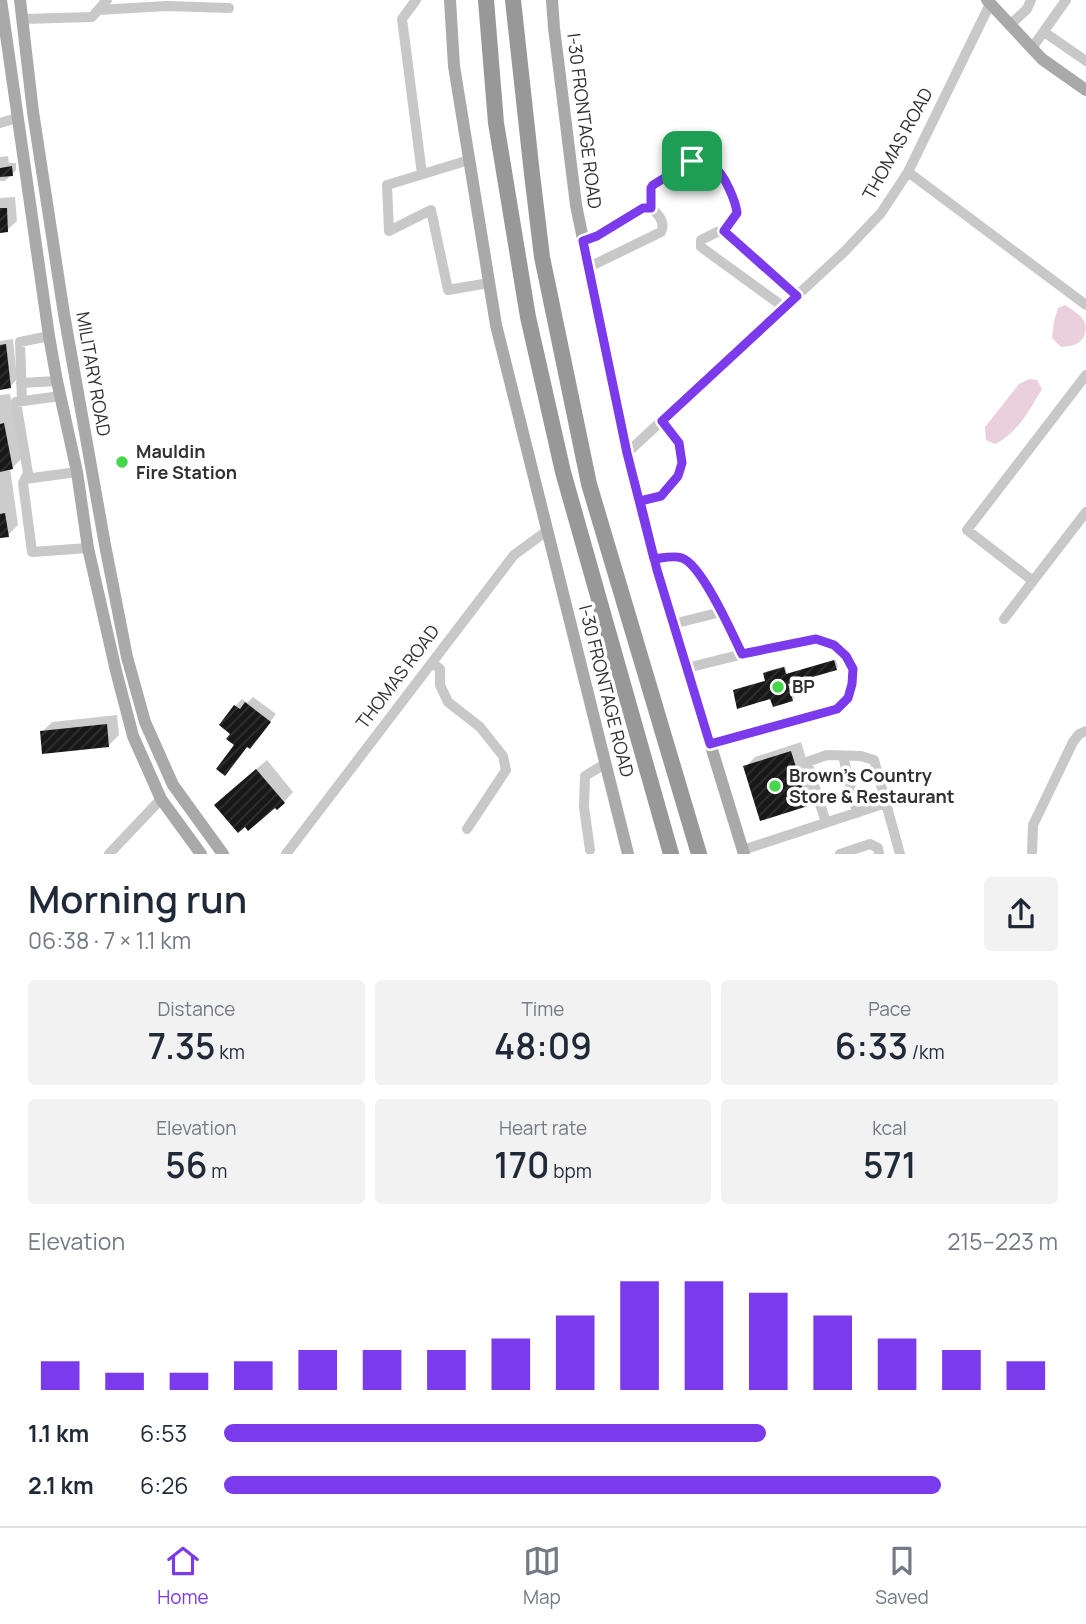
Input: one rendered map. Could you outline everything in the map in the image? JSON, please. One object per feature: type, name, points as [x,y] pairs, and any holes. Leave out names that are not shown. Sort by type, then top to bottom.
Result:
[{"type":"highway","points":[[486,0],[496,122],[528,317],[563,472],[671,854]]},
{"type":"highway","points":[[513,0],[542,257],[589,484],[699,854]]},
{"type":"main road","name":"MILITARY ROAD","points":[[1,0],[49,336],[77,472],[89,548],[116,671],[133,736],[161,799],[201,854]]},
{"type":"main road","name":"MILITARY ROAD","points":[[20,0],[33,111],[64,314],[127,657],[145,722],[173,785],[223,854]]},
{"type":"main road","name":"I-30 FRONTAGE ROAD","points":[[450,0],[454,66],[496,325],[628,854]]},
{"type":"main road","name":"I-30 FRONTAGE ROAD","points":[[552,0],[572,178],[627,453],[654,559],[743,852]]},
{"type":"main road","points":[[989,2],[1042,58],[1086,90]]},
{"type":"main road","points":[[17,118],[33,111]]},
{"type":"main road","points":[[77,472],[92,468]]},
{"type":"street","points":[[23,19],[92,17],[107,0]]},
{"type":"street","points":[[416,0],[402,19],[422,174]]},
{"type":"street","points":[[1010,25],[1027,9],[1031,0]]},
{"type":"street","points":[[1032,48],[1066,0]]},
{"type":"street","name":"THOMAS ROAD","points":[[627,453],[785,308],[881,214],[908,172],[989,2]]},
{"type":"street","points":[[98,10],[167,6],[229,8]]},
{"type":"street","points":[[1044,32],[1086,61]]},
{"type":"street","points":[[0,123],[17,118]]},
{"type":"street","points":[[469,160],[387,185],[389,231],[431,210],[448,289],[489,283]]},
{"type":"street","points":[[651,208],[653,185],[692,161],[718,170],[736,204],[737,213],[724,231],[701,240],[701,247],[785,308]]},
{"type":"street","points":[[908,172],[1086,305]]},
{"type":"street","points":[[583,241],[597,236],[643,208],[651,208],[662,222],[661,232],[589,267]]},
{"type":"street","points":[[724,231],[797,296]]},
{"type":"street","points":[[22,401],[20,342],[49,336]]},
{"type":"street","points":[[1033,581],[967,530],[1086,375]]},
{"type":"street","points":[[21,383],[57,382]]},
{"type":"street","points":[[60,396],[16,402],[29,473],[23,483],[32,552],[89,548]]},
{"type":"street","points":[[640,501],[661,496],[678,476],[682,463],[679,443],[662,421]]},
{"type":"street","points":[[25,479],[77,472]]},
{"type":"street","points":[[1004,619],[1086,512]]},
{"type":"street","name":"THOMAS ROAD","points":[[286,854],[514,555],[548,530]]},
{"type":"street","points":[[654,559],[671,556],[683,558],[697,569],[742,654]]},
{"type":"street","points":[[673,624],[721,612]]},
{"type":"street","points":[[687,668],[816,639],[834,645],[846,656],[853,669],[848,698],[837,709],[710,744]]},
{"type":"street","points":[[432,662],[440,669],[440,685],[449,702],[480,727],[503,755],[506,770],[467,829]]},
{"type":"street","points":[[1032,854],[1033,825],[1073,742],[1079,734],[1086,731]]},
{"type":"street","points":[[826,823],[807,762],[827,755],[861,756],[874,760],[900,854]]},
{"type":"street","points":[[843,756],[857,813]]},
{"type":"street","points":[[590,850],[584,807],[585,776],[606,764]]},
{"type":"street","points":[[108,854],[161,799]]},
{"type":"street","points":[[743,852],[886,803]]},
{"type":"street","points":[[840,854],[870,844],[878,848],[879,854]]},
{"type":"shaded area","points":[[1065,305],[1082,318],[1086,330],[1079,342],[1061,347],[1052,338],[1058,308]]},
{"type":"shaded area","points":[[1029,379],[1037,380],[1042,389],[1022,420],[1003,440],[995,444],[986,440],[985,427],[1019,384]]},
{"type":"building","points":[[12,166],[13,176],[0,177],[0,168]]},
{"type":"building","points":[[0,208],[7,208],[8,232],[0,233]]},
{"type":"building","points":[[6,344],[11,388],[0,390],[0,345]]},
{"type":"building","points":[[4,423],[13,469],[0,472],[0,424]]},
{"type":"building","points":[[5,513],[9,537],[0,538],[0,514]]},
{"type":"building","points":[[834,660],[837,670],[788,684],[793,701],[773,707],[770,699],[737,709],[733,690],[765,681],[763,673],[784,667],[786,674]]},
{"type":"building","points":[[245,702],[271,722],[225,776],[216,769],[234,745],[226,739],[230,734],[219,725],[234,705],[240,709]]},
{"type":"building","points":[[107,724],[109,747],[42,754],[40,731]]},
{"type":"building","name":"Brown's Country Store & Restaurant","points":[[791,751],[808,806],[760,821],[743,766]]},
{"type":"building","points":[[256,769],[285,803],[248,831],[245,827],[238,833],[214,805]]},
{"type":"place","name":"Mauldin Fire Station","points":[[122,462]]},
{"type":"place","name":"BP","points":[[778,687]]},
{"type":"place","name":"Brown's Country Store & Restaurant","points":[[775,786]]},
{"type":"route","points":[[692,161],[653,185],[651,208],[643,208],[597,236],[583,241],[627,453],[654,559],[671,556],[683,558],[697,569],[742,654],[816,639],[834,645],[846,656],[853,669],[848,698],[837,709],[710,744],[657,570],[654,559],[640,501],[661,496],[678,476],[682,463],[679,443],[662,421],[797,296],[724,231],[737,213],[736,204],[718,170],[692,161]]}]
